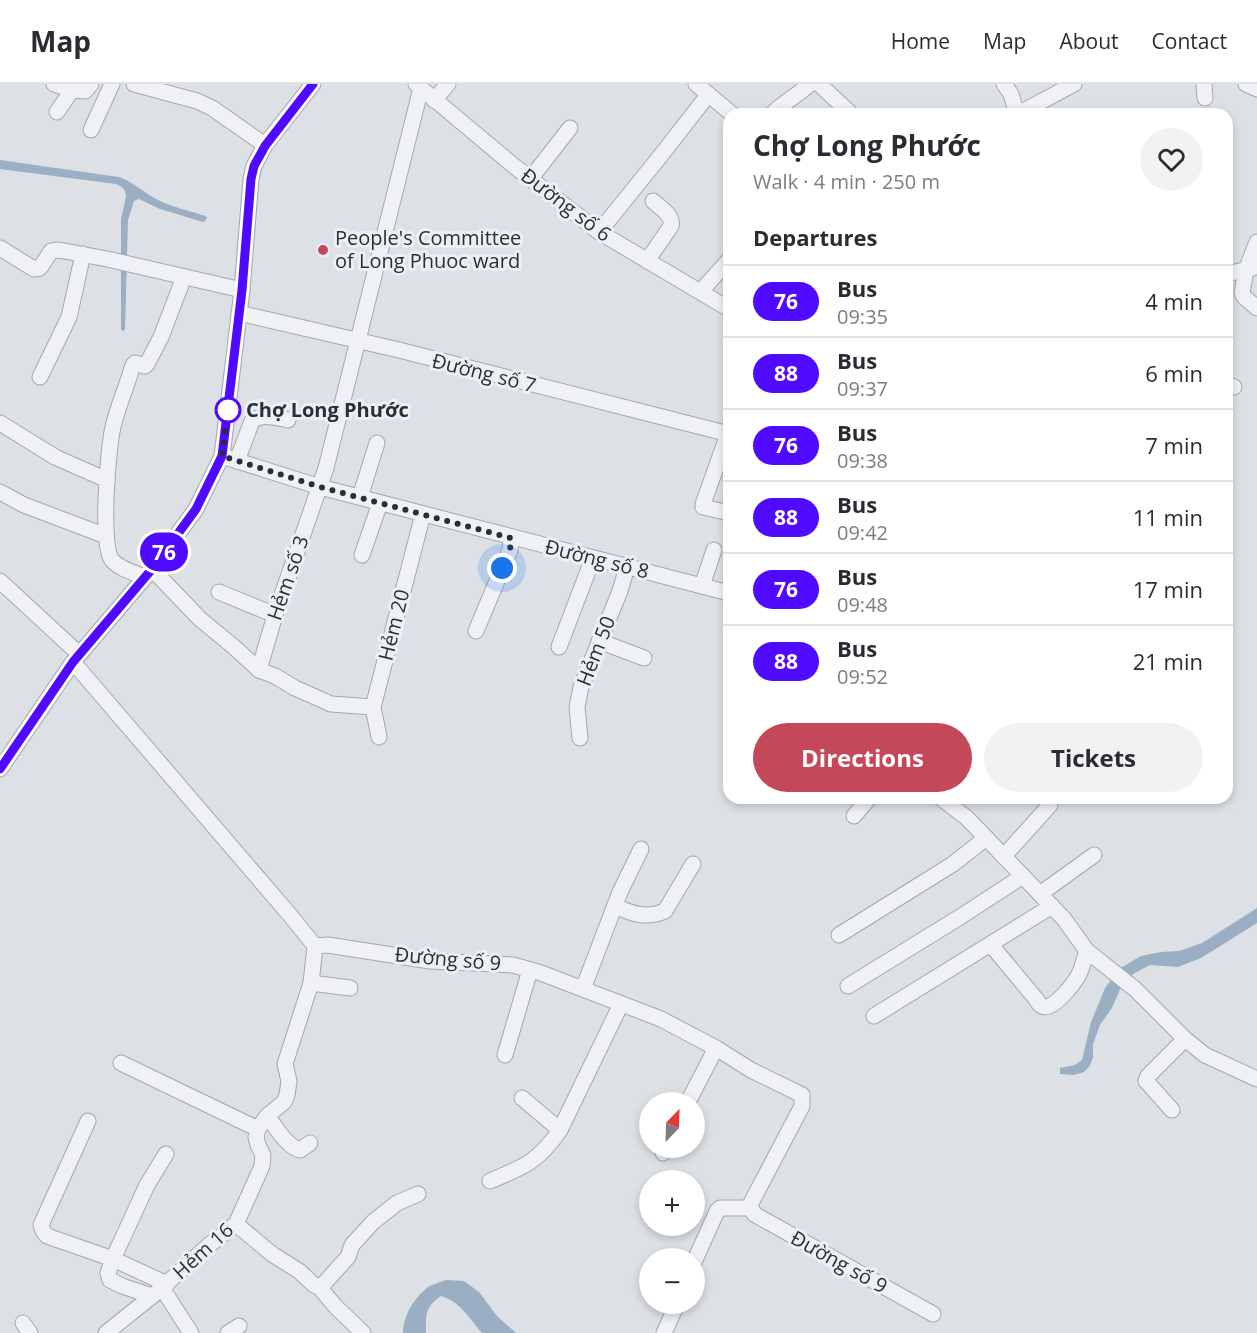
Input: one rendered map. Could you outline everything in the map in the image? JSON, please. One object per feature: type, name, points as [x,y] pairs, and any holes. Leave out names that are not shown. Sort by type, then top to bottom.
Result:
[{"type":"street","points":[[54,84],[72,90],[85,91],[91,84]]},
{"type":"street","points":[[92,130],[112,84]]},
{"type":"street","points":[[134,84],[183,90],[197,102],[212,108],[265,146]]},
{"type":"street","points":[[0,769],[76,658],[148,573],[196,509],[222,456],[254,166],[265,146],[313,84]]},
{"type":"street","points":[[434,100],[448,84]]},
{"type":"street","points":[[696,84],[724,108]]},
{"type":"street","points":[[778,108],[810,84]]},
{"type":"street","points":[[819,84],[845,108]]},
{"type":"street","points":[[1004,84],[1011,94],[1015,108]]},
{"type":"street","points":[[1028,108],[1074,84]]},
{"type":"street","points":[[1246,84],[1257,89]]},
{"type":"street","name":"Đường số 6","points":[[419,86],[514,166],[599,232],[723,305]]},
{"type":"street","name":"Hẻm số 3","points":[[259,670],[275,615],[320,487],[419,86]]},
{"type":"street","points":[[57,112],[72,90]]},
{"type":"street","points":[[599,232],[708,95]]},
{"type":"street","points":[[531,178],[570,128]]},
{"type":"street","points":[[648,261],[672,221],[652,201]]},
{"type":"street","points":[[1257,242],[1252,269],[1242,293],[1257,308]]},
{"type":"street","points":[[0,248],[34,269],[40,268],[53,250],[83,254],[242,290]]},
{"type":"street","points":[[40,377],[69,317],[83,254]]},
{"type":"street","points":[[701,291],[723,267]]},
{"type":"street","points":[[1233,273],[1252,269]]},
{"type":"street","points":[[184,277],[161,337],[147,364],[145,366],[135,363],[133,365],[114,424],[107,480],[108,555],[117,565],[148,573],[259,670],[331,704],[373,707]]},
{"type":"street","name":"Đường số 7","points":[[239,313],[357,340],[723,433]]},
{"type":"street","points":[[237,461],[252,422],[256,418],[288,420]]},
{"type":"street","points":[[0,423],[55,457],[107,480]]},
{"type":"street","points":[[360,497],[377,443]]},
{"type":"street","points":[[723,448],[703,504],[704,507],[723,512]]},
{"type":"street","name":"Đường số 8","points":[[222,456],[320,487],[723,591]]},
{"type":"street","points":[[0,492],[24,505],[106,536]]},
{"type":"street","points":[[362,555],[380,502]]},
{"type":"street","name":"Hẻm 20","points":[[379,737],[373,707],[423,513]]},
{"type":"street","points":[[476,631],[510,550],[511,538]]},
{"type":"street","points":[[702,586],[714,550]]},
{"type":"street","points":[[559,647],[593,558]]},
{"type":"street","name":"Hẻm 50","points":[[580,738],[577,707],[581,687],[620,591],[627,567]]},
{"type":"street","points":[[0,580],[76,658],[315,946],[311,983],[285,1064],[289,1081],[287,1095],[284,1102],[262,1122]]},
{"type":"street","points":[[219,592],[275,615]]},
{"type":"street","points":[[599,641],[644,658]]},
{"type":"street","points":[[854,816],[864,804]]},
{"type":"street","points":[[949,804],[967,818],[1052,906],[1091,955],[1135,988],[1185,1039],[1205,1054],[1257,1079]]},
{"type":"street","points":[[1004,856],[1050,805]]},
{"type":"street","points":[[839,935],[953,864],[986,838]]},
{"type":"street","points":[[583,989],[620,892],[641,849]]},
{"type":"street","points":[[1040,894],[1094,855]]},
{"type":"street","points":[[615,906],[638,915],[662,913],[693,864]]},
{"type":"street","points":[[848,986],[1023,876]]},
{"type":"street","points":[[874,1016],[1052,906]]},
{"type":"street","name":"Đường số 9","points":[[315,946],[328,945],[430,961],[513,965],[530,970],[662,1019],[751,1070],[802,1095],[802,1106],[750,1205],[754,1214],[933,1314]]},
{"type":"street","points":[[991,945],[1046,1008],[1065,993],[1091,955]]},
{"type":"street","points":[[505,1055],[530,970]]},
{"type":"street","points":[[311,983],[350,988]]},
{"type":"street","points":[[490,1181],[534,1160],[550,1144],[560,1130],[621,1004]]},
{"type":"street","points":[[1172,1110],[1146,1081],[1148,1076],[1185,1039]]},
{"type":"street","points":[[693,1092],[716,1048]]},
{"type":"street","points":[[121,1064],[262,1122],[291,1146],[300,1150],[310,1143]]},
{"type":"street","points":[[522,1098],[560,1130]]},
{"type":"street","points":[[88,1121],[41,1225],[43,1231],[47,1236],[113,1258],[160,1289],[191,1333]]},
{"type":"street","name":"Hẻm 16","points":[[106,1333],[236,1224],[262,1166],[263,1155],[256,1137],[262,1122]]},
{"type":"street","points":[[160,1289],[122,1286],[110,1280],[108,1273],[147,1185],[165,1154]]},
{"type":"street","points":[[320,1288],[348,1257],[352,1245],[373,1222],[397,1203],[418,1194]]},
{"type":"street","points":[[700,1248],[720,1208],[747,1208],[750,1205]]},
{"type":"street","points":[[236,1224],[272,1254],[299,1271],[314,1286],[320,1288],[363,1333]]},
{"type":"street","points":[[664,1333],[672,1314]]},
{"type":"water","points":[[0,160],[119,177],[162,202],[207,218],[203,222],[160,209],[139,199],[134,201],[128,220],[125,330],[122,331],[121,219],[126,197],[125,191],[116,184],[0,169]]},
{"type":"water","points":[[1257,908],[1257,923],[1201,958],[1178,967],[1150,965],[1133,974],[1120,989],[1112,1008],[1100,1025],[1093,1044],[1093,1058],[1089,1067],[1084,1072],[1074,1075],[1060,1074],[1060,1068],[1075,1065],[1082,1060],[1091,1022],[1105,988],[1119,969],[1141,956],[1179,951],[1202,943]]},
{"type":"water","points":[[446,1280],[464,1281],[479,1292],[497,1316],[516,1333],[482,1333],[459,1306],[441,1296],[429,1308],[426,1333],[403,1333],[407,1314],[418,1296],[428,1287]]},
{"type":"bus line","name":"76","points":[[0,769],[73,662],[152,569],[196,509],[222,456],[254,166],[265,146],[313,84]]},
{"type":"place","name":"People's Committee of Long Phuoc ward","points":[[323,250]]},
{"type":"place","name":"Chợ Long Phước","points":[[228,410]]},
{"type":"route","points":[[228,410],[222,456],[320,487],[511,538],[510,550],[502,568]]}]
